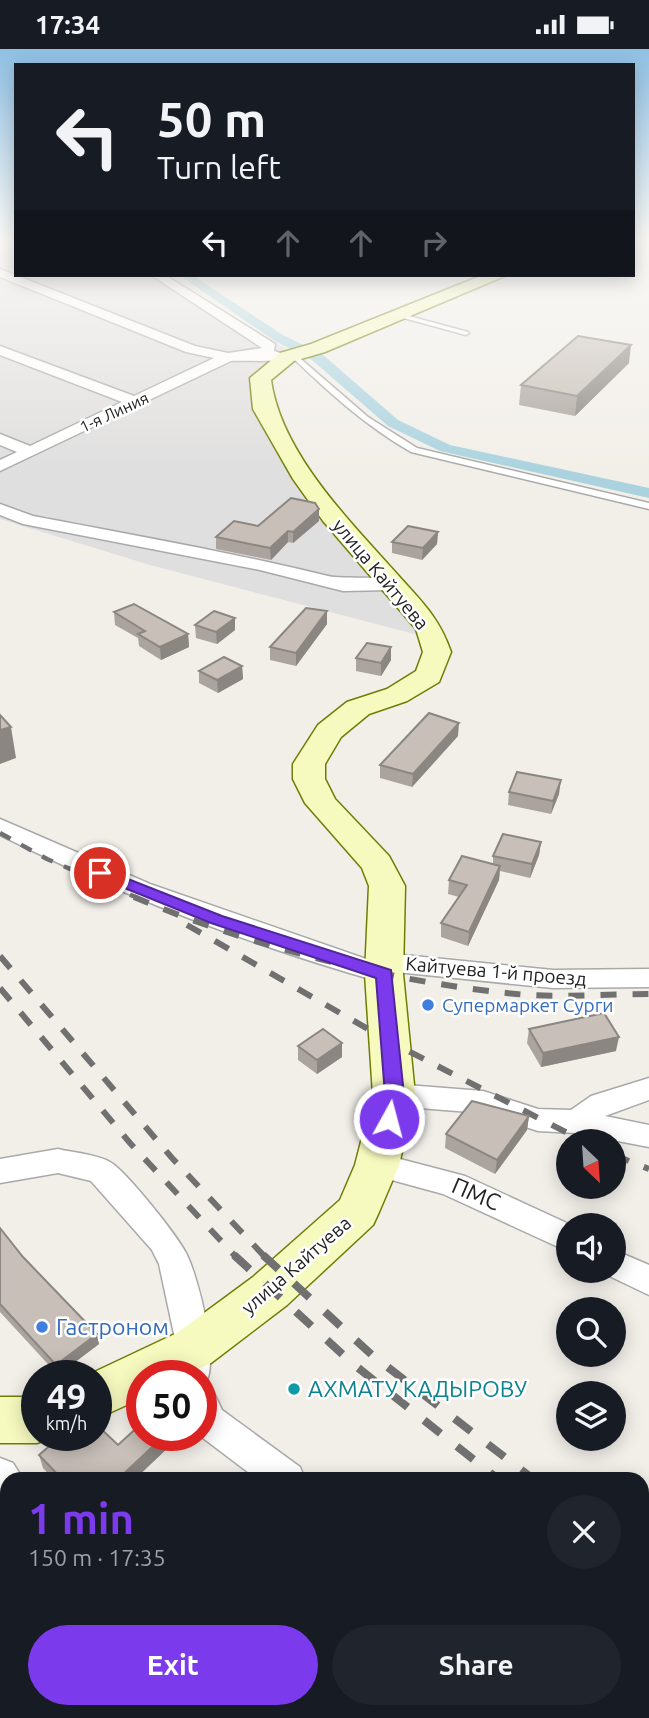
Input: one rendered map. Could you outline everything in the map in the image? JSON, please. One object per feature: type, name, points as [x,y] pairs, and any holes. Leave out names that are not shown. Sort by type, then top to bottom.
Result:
[{"type":"main road","points":[[289,352],[395,316]]},
{"type":"main road","name":"улица Кайтуева","points":[[196,1360],[357,1212],[377,1165],[394,1095],[384,968],[387,886],[370,855],[321,803],[309,779],[309,764],[329,731],[358,708],[414,687],[429,676],[437,652],[429,627],[305,479],[264,409],[260,378],[289,352]]},
{"type":"main road","points":[[0,1420],[21,1420]]},
{"type":"street","points":[[108,316],[191,349],[228,357],[289,352]]},
{"type":"street","points":[[227,316],[289,352]]},
{"type":"street","points":[[0,350],[43,369],[135,402]]},
{"type":"street","name":"1-я Линия","points":[[0,466],[228,357]]},
{"type":"street","points":[[0,439],[31,452]]},
{"type":"street","points":[[0,509],[43,523],[260,565],[344,585],[391,584]]},
{"type":"street","name":"Кайтуева 1-й проезд","points":[[0,826],[54,854],[216,920],[384,968],[553,979],[649,978]]},
{"type":"street","points":[[576,1122],[601,1104],[649,1089]]},
{"type":"street","points":[[394,1095],[483,1102],[538,1120],[576,1122],[649,1136]]},
{"type":"street","points":[[0,1171],[58,1161],[101,1171],[163,1241],[175,1263],[194,1360]]},
{"type":"street","name":"ПМС","points":[[377,1165],[424,1173],[481,1193],[556,1232]]},
{"type":"street","points":[[626,1269],[649,1281]]},
{"type":"street","points":[[217,1427],[278,1472]]},
{"type":"lane","points":[[401,316],[466,333]]},
{"type":"lane","points":[[289,352],[342,399],[396,440],[414,450],[649,506]]},
{"type":"shaded area","points":[[0,316],[229,316],[292,352],[281,355],[255,404],[426,637],[150,565],[0,519]]},
{"type":"building","points":[[578,336],[631,345],[577,396],[521,385]]},
{"type":"building","points":[[291,498],[315,503],[319,509],[270,548],[216,537],[234,521],[258,526]]},
{"type":"building","points":[[408,526],[438,532],[423,548],[392,542]]},
{"type":"building","points":[[134,604],[188,634],[160,647],[138,634],[145,631],[114,612]]},
{"type":"building","points":[[306,608],[327,611],[296,653],[270,647]]},
{"type":"building","points":[[214,611],[235,618],[216,632],[195,625]]},
{"type":"building","points":[[367,643],[391,647],[381,663],[356,658]]},
{"type":"building","points":[[224,657],[242,666],[217,680],[199,671]]},
{"type":"building","points":[[429,713],[459,723],[413,774],[380,765]]},
{"type":"building","points":[[0,715],[11,727],[0,730]]},
{"type":"building","points":[[517,772],[561,780],[553,801],[509,792]]},
{"type":"building","points":[[503,834],[541,842],[532,864],[493,856]]},
{"type":"building","points":[[462,856],[500,866],[469,932],[441,923],[467,885],[449,880]]},
{"type":"building","points":[[604,1013],[619,1037],[543,1053],[529,1029]]},
{"type":"building","points":[[323,1029],[342,1043],[317,1060],[298,1046]]},
{"type":"building","points":[[472,1101],[529,1116],[497,1160],[446,1134]]},
{"type":"building","points":[[0,1228],[23,1257],[97,1334],[63,1360],[51,1360],[0,1304]]},
{"type":"building","points":[[126,1438],[126,1451],[148,1451],[125,1472],[55,1472],[39,1455],[44,1451],[112,1451],[112,1439],[118,1445]]},
{"type":"waterway","points":[[246,316],[279,338],[317,357],[393,423],[445,448],[649,493]]},
{"type":"railway","points":[[0,833],[47,859],[138,898]]},
{"type":"railway","points":[[134,897],[178,915],[272,946],[420,981],[532,995],[649,994]]},
{"type":"railway","points":[[187,925],[387,1040],[560,1129]]},
{"type":"railway","points":[[0,956],[172,1158],[264,1256]]},
{"type":"railway","points":[[0,988],[130,1143],[235,1256]]},
{"type":"railway","points":[[626,1160],[649,1169]]},
{"type":"railway","points":[[235,1256],[352,1363],[489,1472]]},
{"type":"railway","points":[[264,1256],[372,1355],[524,1472]]},
{"type":"place","name":"Супермаркет Сурги","points":[[428,1005]]},
{"type":"place","name":"Гастроном","points":[[42,1327]]},
{"type":"place","name":"АХМАТУ КАДЫРОВУ","points":[[294,1389]]},
{"type":"route","points":[[100,873],[216,920],[384,974],[387,1040],[394,1095],[389,1119]]}]
